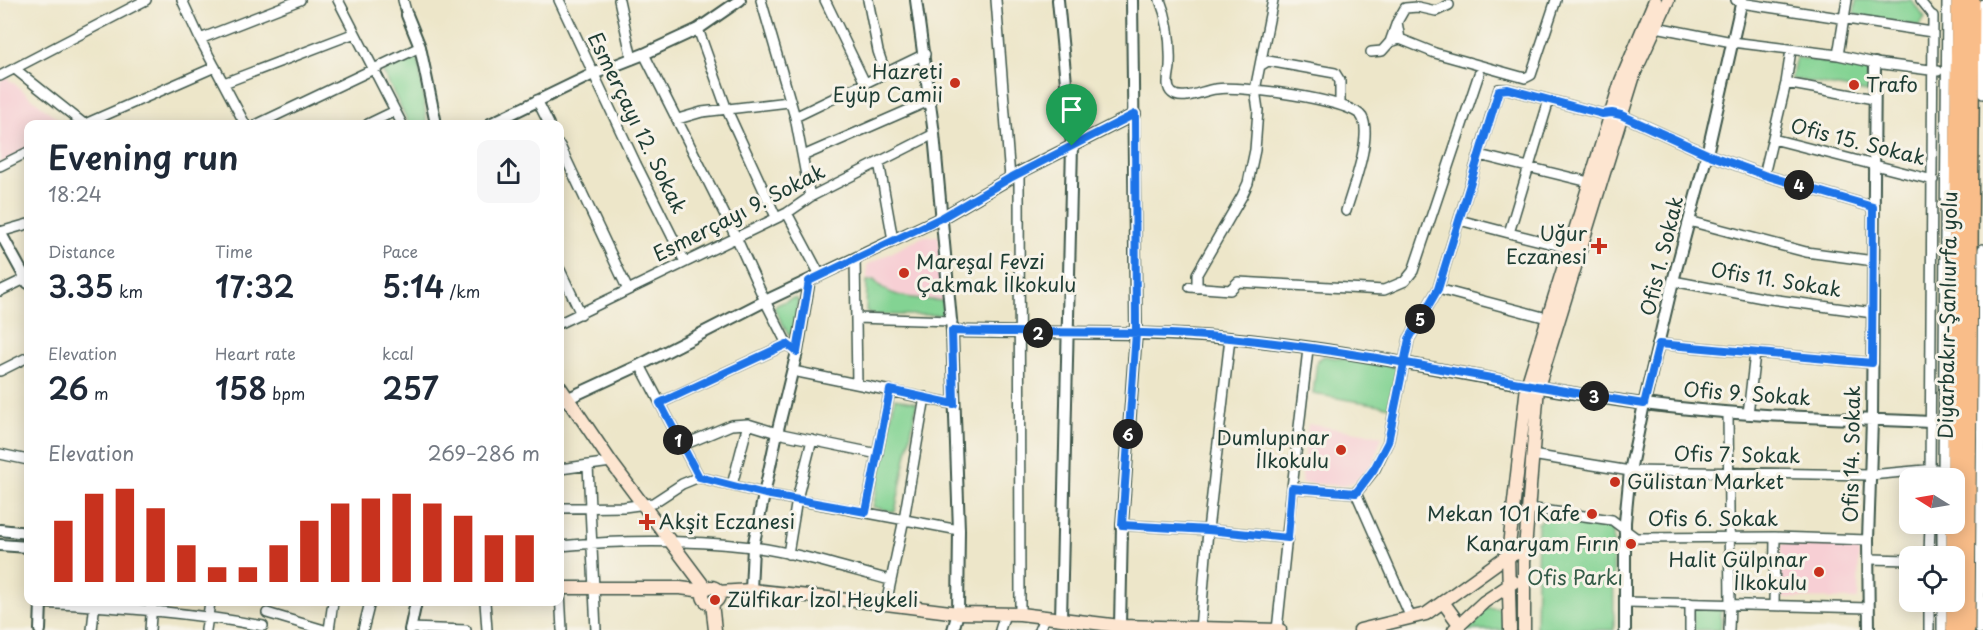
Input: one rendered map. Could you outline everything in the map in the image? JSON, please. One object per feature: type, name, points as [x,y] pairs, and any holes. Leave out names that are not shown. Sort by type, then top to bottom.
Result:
[{"type":"highway","name":"Diyarbakır-Şanlıurfa yolu","points":[[1954,546],[1959,0]]},
{"type":"highway","name":"Diyarbakır-Şanlıurfa yolu","points":[[1967,630],[1972,0]]},
{"type":"highway","points":[[1954,612],[1954,630]]},
{"type":"main road","points":[[1524,630],[1524,562],[1532,455],[1532,386],[1617,114],[1621,81],[1655,0]]},
{"type":"main road","points":[[1510,630],[1508,555],[1532,386],[1547,318],[1589,182],[1668,0]]},
{"type":"main road","points":[[564,401],[710,594],[715,630]]},
{"type":"main road","points":[[1360,630],[1426,614],[1508,555],[1520,556],[1524,562]]},
{"type":"main road","points":[[1443,602],[1457,627],[1484,602],[1509,586],[1520,575],[1524,562]]},
{"type":"main road","points":[[564,589],[680,588],[710,594],[751,590],[958,614],[1045,616],[1077,625],[1119,628],[1279,630]]},
{"type":"street","points":[[0,76],[146,0]]},
{"type":"street","points":[[182,0],[243,120]]},
{"type":"street","points":[[200,39],[300,0]]},
{"type":"street","points":[[338,0],[400,120]]},
{"type":"street","points":[[403,0],[420,47],[435,120]]},
{"type":"street","name":"Esmerçayı 12. Sokak","points":[[559,0],[685,262]]},
{"type":"street","points":[[619,0],[632,59]]},
{"type":"street","points":[[498,120],[593,74],[698,29],[740,0]]},
{"type":"street","points":[[761,0],[795,117],[810,197]]},
{"type":"street","points":[[825,0],[865,83]]},
{"type":"street","points":[[868,0],[878,51],[885,72]]},
{"type":"street","points":[[916,0],[934,134],[952,326],[959,530],[958,614],[953,630]]},
{"type":"street","points":[[996,0],[1014,175],[1020,333],[1020,614]]},
{"type":"street","points":[[1058,0],[1072,146],[1061,619]]},
{"type":"street","points":[[1119,628],[1122,525],[1136,333],[1132,0]]},
{"type":"street","points":[[1160,0],[1169,25],[1168,79],[1169,90],[1174,96],[1184,98],[1198,92],[1218,88],[1255,90],[1340,105],[1354,110],[1362,118],[1365,135],[1362,156],[1346,211]]},
{"type":"street","points":[[1273,0],[1262,50],[1264,63],[1255,90],[1258,111],[1248,183],[1197,274],[1194,288],[1230,290],[1238,282],[1384,290],[1405,280],[1413,271],[1479,74],[1487,67]]},
{"type":"street","points":[[1390,42],[1400,39],[1435,53],[1525,78],[1531,75],[1556,0]]},
{"type":"street","points":[[1838,55],[1847,0]]},
{"type":"street","points":[[1920,0],[1933,16],[1930,468]]},
{"type":"street","points":[[1943,467],[1947,0]]},
{"type":"street","points":[[1740,1],[1932,32]]},
{"type":"street","name":"Ofis 1. Sokak","points":[[1625,630],[1625,530],[1630,471],[1673,281],[1707,154],[1740,1]]},
{"type":"street","points":[[1983,4],[1983,94]]},
{"type":"street","points":[[1371,52],[1382,51],[1390,42],[1405,8],[1418,7],[1436,11],[1449,5]]},
{"type":"street","points":[[1397,22],[1400,39]]},
{"type":"street","points":[[1656,27],[1732,42],[1838,55],[1875,63],[1946,72]]},
{"type":"street","points":[[698,29],[727,110],[776,217]]},
{"type":"street","points":[[224,83],[355,33]]},
{"type":"street","points":[[266,120],[420,47]]},
{"type":"street","points":[[1764,175],[1786,83],[1791,50]]},
{"type":"street","points":[[644,54],[787,344],[797,352]]},
{"type":"street","points":[[795,117],[925,54]]},
{"type":"street","points":[[1264,63],[1335,73],[1340,81],[1340,105]]},
{"type":"street","name":"Ofis 14. Sokak","points":[[1869,630],[1868,540],[1872,420],[1875,63]]},
{"type":"street","points":[[1475,64],[1479,74]]},
{"type":"street","points":[[94,120],[215,67]]},
{"type":"street","points":[[15,69],[80,120]]},
{"type":"street","points":[[1786,83],[1874,99]]},
{"type":"street","points":[[1356,493],[1374,469],[1388,442],[1409,339],[1438,289],[1499,90],[1508,89],[1602,114],[1617,114],[1707,154],[1764,175],[1873,207]]},
{"type":"street","points":[[537,100],[547,120]]},
{"type":"street","points":[[1509,232],[1549,100]]},
{"type":"street","points":[[803,156],[930,101]]},
{"type":"street","points":[[678,119],[702,112],[789,102]]},
{"type":"street","points":[[376,120],[395,111]]},
{"type":"street","points":[[564,400],[640,365],[765,301],[943,217],[1014,175],[1135,114]]},
{"type":"street","name":"Esmerçayı 9. Sokak","points":[[564,321],[787,213],[810,197],[934,134]]},
{"type":"street","name":"Ofis 15. Sokak","points":[[1773,139],[1933,180]]},
{"type":"street","points":[[0,166],[24,154]]},
{"type":"street","points":[[564,154],[628,290]]},
{"type":"street","points":[[1479,155],[1589,182]]},
{"type":"street","points":[[879,162],[893,240]]},
{"type":"street","points":[[787,213],[820,275]]},
{"type":"street","points":[[1459,220],[1569,248]]},
{"type":"street","points":[[1689,221],[1806,252],[1874,261]]},
{"type":"street","points":[[24,225],[0,232],[24,276]]},
{"type":"street","points":[[1980,630],[1983,249]]},
{"type":"street","points":[[855,258],[857,384]]},
{"type":"street","points":[[564,278],[581,314]]},
{"type":"street","points":[[751,590],[753,548],[797,352],[809,281]]},
{"type":"street","name":"Ofis 11. Sokak","points":[[1673,281],[1763,298],[1873,313]]},
{"type":"street","points":[[0,291],[24,282]]},
{"type":"street","points":[[1438,289],[1547,318]]},
{"type":"street","points":[[856,318],[952,326]]},
{"type":"street","name":"Ofis 9. Sokak","points":[[952,326],[1020,333],[1136,333],[1230,338],[1404,362],[1644,404],[1728,413],[1929,422]]},
{"type":"street","points":[[1200,629],[1208,530],[1230,338]]},
{"type":"street","points":[[660,403],[787,344]]},
{"type":"street","points":[[1659,344],[1872,363]]},
{"type":"street","points":[[1279,630],[1308,349]]},
{"type":"street","points":[[1748,414],[1755,352]]},
{"type":"street","points":[[0,371],[24,359]]},
{"type":"street","points":[[640,365],[699,477]]},
{"type":"street","points":[[793,370],[925,396],[954,404]]},
{"type":"street","points":[[866,512],[890,390]]},
{"type":"street","points":[[886,604],[904,519],[925,396]]},
{"type":"street","points":[[1728,413],[1729,630]]},
{"type":"street","points":[[681,446],[731,425],[748,424],[777,433],[878,454]]},
{"type":"street","points":[[732,485],[748,424]]},
{"type":"street","points":[[788,554],[812,440]]},
{"type":"street","points":[[0,454],[24,459]]},
{"type":"street","name":"Ofis 7. Sokak","points":[[1532,455],[1630,471],[1899,475]]},
{"type":"street","points":[[564,469],[611,462]]},
{"type":"street","points":[[588,466],[596,630]]},
{"type":"street","points":[[564,508],[653,503],[682,484],[699,477],[765,494],[959,530]]},
{"type":"street","points":[[1292,488],[1356,493]]},
{"type":"street","points":[[1356,493],[1411,618]]},
{"type":"street","name":"Ofis 6. Sokak","points":[[1528,508],[1612,520],[1636,538],[1775,537],[1868,540]]},
{"type":"street","points":[[1122,525],[1288,538]]},
{"type":"street","points":[[0,530],[24,533]]},
{"type":"street","points":[[1773,605],[1775,537]]},
{"type":"street","points":[[564,546],[670,542],[753,548],[788,554],[890,580]]},
{"type":"street","points":[[0,545],[24,547]]},
{"type":"street","points":[[1870,559],[1899,560]]},
{"type":"street","points":[[1626,602],[1869,608]]},
{"type":"street","points":[[1690,603],[1690,630]]},
{"type":"street","points":[[41,606],[41,630]]},
{"type":"street","points":[[92,630],[94,606]]},
{"type":"street","points":[[150,630],[151,606],[263,628],[268,606]]},
{"type":"street","points":[[206,630],[210,606]]},
{"type":"street","points":[[267,613],[326,630],[332,606]]},
{"type":"street","points":[[363,630],[369,606]]},
{"type":"street","points":[[415,606],[410,629],[466,630]]},
{"type":"street","points":[[484,606],[487,630]]},
{"type":"street","points":[[561,606],[562,630]]},
{"type":"street","points":[[1929,612],[1929,630]]},
{"type":"street","points":[[1942,612],[1942,630]]},
{"type":"street","points":[[1000,630],[1005,614]]},
{"type":"street","points":[[1039,630],[1045,616]]},
{"type":"shaded area","points":[[6,77],[59,120],[24,120],[24,152],[0,163],[0,81]]},
{"type":"shaded area","name":"Mareşal Fevzi Çakmak İlkokulu","points":[[924,236],[939,236],[943,301],[896,295],[881,289],[874,280],[867,281],[867,265]]},
{"type":"shaded area","name":"Dumlupınar İlkokulu","points":[[1308,424],[1382,436],[1373,464],[1355,481],[1343,486],[1301,483]]},
{"type":"shaded area","name":"Halit Gülpınar İlkokulu","points":[[1787,542],[1856,545],[1859,549],[1858,599],[1783,598],[1780,596],[1781,545]]},
{"type":"green space","points":[[1856,0],[1911,0],[1925,18],[1919,26],[1862,17],[1854,13]]},
{"type":"green space","points":[[414,54],[418,56],[426,120],[407,120],[383,72],[384,68]]},
{"type":"green space","points":[[1796,57],[1868,70],[1868,92],[1791,79]]},
{"type":"green space","points":[[874,280],[881,287],[897,295],[943,301],[944,315],[875,315],[866,311],[867,281]]},
{"type":"green space","points":[[793,298],[798,299],[795,337],[788,334],[774,308]]},
{"type":"green space","points":[[1324,356],[1398,367],[1391,407],[1313,394],[1317,360]]},
{"type":"green space","points":[[895,398],[917,403],[895,512],[873,507]]},
{"type":"green space","name":"Ofis Parkı","points":[[1547,517],[1613,525],[1614,630],[1536,630],[1538,523]]},
{"type":"green space","points":[[1477,607],[1505,609],[1505,630],[1458,630]]},
{"type":"green space","points":[[1721,607],[1721,630],[1694,630],[1693,608]]},
{"type":"place","name":"Hazreti Eyüp Camii","points":[[955,83]]},
{"type":"place","name":"Trafo","points":[[1854,85]]},
{"type":"place","name":"Uğur Eczanesi","points":[[1599,246]]},
{"type":"place","name":"Mareşal Fevzi Çakmak İlkokulu","points":[[904,273]]},
{"type":"place","name":"Dumlupınar İlkokulu","points":[[1341,450]]},
{"type":"place","name":"Gülistan Market","points":[[1615,482]]},
{"type":"place","name":"Mekan 101 Kafe","points":[[1592,514]]},
{"type":"place","name":"Akşit Eczanesi","points":[[647,522]]},
{"type":"place","name":"Kanaryam Fırın","points":[[1631,544]]},
{"type":"place","name":"Halit Gülpınar İlkokulu","points":[[1819,572]]},
{"type":"place","name":"Zülfikar İzol Heykeli","points":[[715,600]]},
{"type":"route","points":[[1072,146],[1010,178],[943,217],[809,281],[797,352],[787,344],[660,403],[699,477],[765,494],[866,512],[890,390],[954,404],[952,331],[1136,333],[1230,338],[1404,362],[1644,404],[1659,344],[1872,363],[1873,207],[1764,175],[1707,154],[1621,115],[1602,114],[1508,89],[1499,90],[1438,289],[1409,339],[1404,362],[1388,442],[1374,469],[1356,493],[1292,488],[1288,538],[1122,525],[1136,333],[1135,114],[1072,146]]}]
